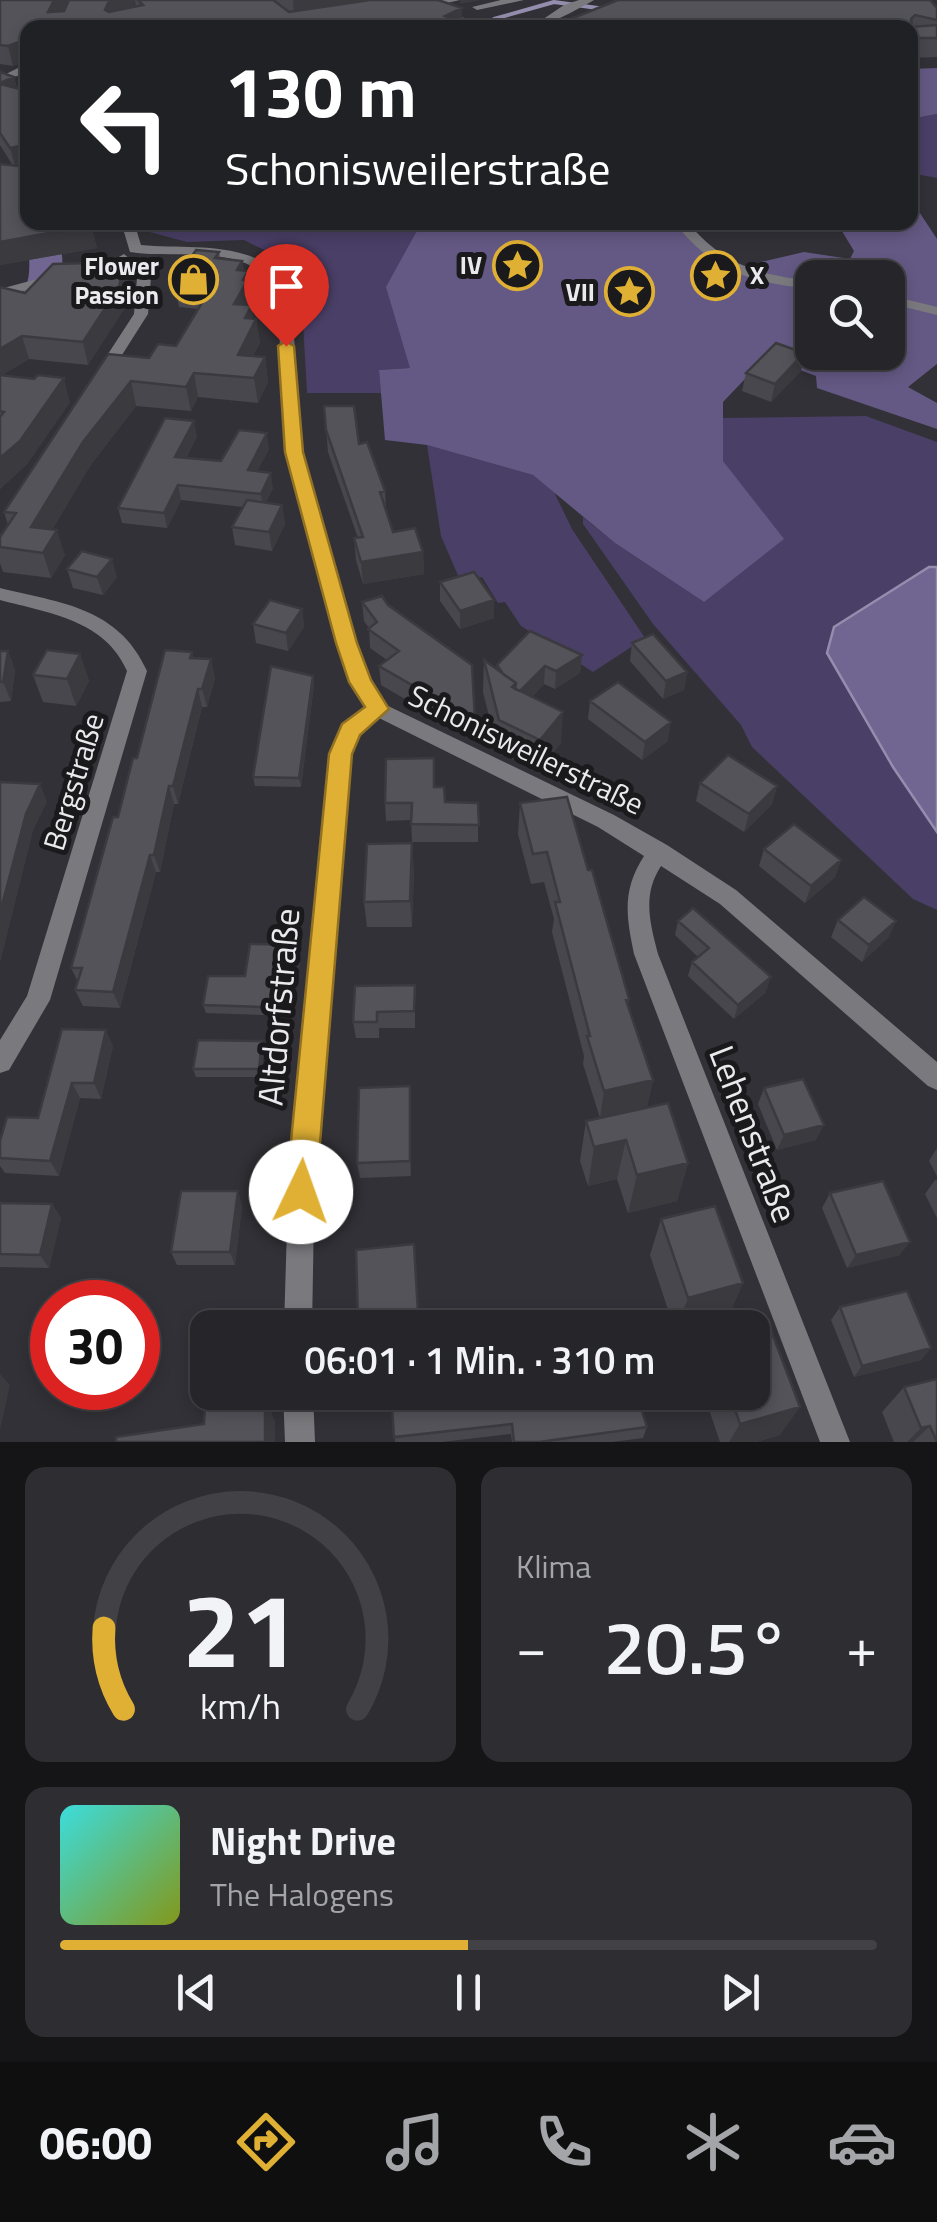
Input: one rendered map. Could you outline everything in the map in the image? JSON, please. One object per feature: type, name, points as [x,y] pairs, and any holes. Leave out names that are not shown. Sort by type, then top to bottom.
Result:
[{"type":"street","points":[[398,9],[454,0]]},
{"type":"street","points":[[476,4],[519,0]]},
{"type":"street","points":[[548,20],[588,0]]},
{"type":"street","points":[[428,5],[457,20]]},
{"type":"street","points":[[96,385],[141,314],[144,289],[141,271],[129,253],[128,230]]},
{"type":"street","points":[[687,230],[705,252],[730,269],[795,282]]},
{"type":"street","name":"Schonisweilerstraße","points":[[107,262],[129,253],[229,255],[271,268],[283,287],[294,452],[346,643],[360,682],[378,709],[659,851],[728,897],[937,1078]]},
{"type":"street","name":"Schonisweilerstraße","points":[[141,271],[156,261],[180,254]]},
{"type":"street","points":[[0,293],[74,272]]},
{"type":"street","points":[[905,303],[937,311]]},
{"type":"street","name":"Bergstraße","points":[[0,594],[106,627],[132,653],[138,672],[38,1000],[0,1062]]},
{"type":"street","name":"Altdorfstraße","points":[[298,1310],[302,1158],[340,754],[350,730],[378,709]]},
{"type":"street","name":"Lehenstraße","points":[[659,851],[639,877],[636,912],[646,954],[835,1442]]},
{"type":"street","points":[[299,1410],[300,1442]]},
{"type":"shaded area","points":[[937,68],[937,114],[918,118],[918,69]]},
{"type":"shaded area","points":[[937,114],[937,178],[918,174],[918,118]]},
{"type":"shaded area","points":[[918,210],[937,239],[937,364],[908,387],[937,403],[937,429],[817,388],[816,376],[800,370],[905,370],[905,260],[795,260],[795,368],[766,357],[723,402],[723,461],[784,539],[704,602],[615,543],[533,475],[427,445],[385,440],[379,370],[410,368],[386,287],[417,230],[688,230],[731,269],[804,252],[850,259],[854,251],[841,230],[918,230]]},
{"type":"shaded area","points":[[419,230],[410,368],[379,370],[381,393],[307,393],[301,287],[299,274],[290,263],[244,240],[187,242],[146,231]]},
{"type":"shaded area","points":[[866,416],[937,442],[937,910],[913,899],[752,747],[741,725],[653,624],[583,524],[583,517],[704,602],[745,491],[723,461],[723,418]]},
{"type":"shaded area","points":[[427,445],[533,475],[554,492],[572,529],[645,638],[593,672],[521,626],[505,602],[498,603],[482,577],[460,580],[441,536]]},
{"type":"shaded area","points":[[929,567],[937,567],[937,832],[893,767],[827,653],[834,627]]},
{"type":"building","points":[[0,0],[54,0],[48,12],[64,11],[69,0],[120,0],[108,3],[105,10],[109,12],[143,5],[138,0],[273,0],[289,12],[370,0],[438,0],[462,8],[445,16],[456,20],[20,20],[20,42],[0,45]]},
{"type":"building","points":[[618,0],[930,0],[937,8],[937,20],[915,15],[911,20],[568,20]]},
{"type":"building","points":[[937,25],[937,38],[918,38],[918,27]]},
{"type":"building","points":[[0,72],[14,77],[0,83]]},
{"type":"building","points":[[0,84],[20,89],[20,146],[10,148],[0,133]]},
{"type":"building","points":[[0,164],[20,166],[20,230],[64,230],[0,242]]},
{"type":"building","points":[[196,250],[219,252],[215,258],[242,261],[237,270],[248,271],[234,304],[252,305],[245,318],[256,319],[238,355],[265,357],[254,378],[194,373],[186,387],[131,381],[83,442],[31,527],[57,530],[43,553],[0,547],[0,537],[16,513],[4,512],[108,354],[149,358],[158,344],[176,346],[212,286],[174,283]]},
{"type":"building","points":[[124,262],[119,287],[83,342],[22,336],[0,349],[0,287],[25,293],[53,264]]},
{"type":"building","points":[[776,343],[795,350],[795,363],[775,384],[746,373]]},
{"type":"building","points":[[0,375],[64,378],[20,441],[0,458],[0,417],[4,412],[0,411]]},
{"type":"building","points":[[324,406],[354,406],[359,444],[367,442],[385,491],[380,492],[393,532],[415,528],[423,552],[361,562],[354,538],[363,537],[326,430]]},
{"type":"building","points":[[165,418],[194,421],[175,457],[221,461],[239,430],[267,433],[248,470],[271,473],[261,494],[178,485],[164,513],[118,508]]},
{"type":"building","points":[[247,500],[282,505],[269,532],[232,527]]},
{"type":"building","points":[[82,551],[112,559],[97,577],[67,569]]},
{"type":"building","points":[[474,572],[494,600],[460,611],[440,582]]},
{"type":"building","points":[[382,596],[388,605],[472,665],[475,721],[379,666],[399,651],[368,629],[377,622],[362,602]]},
{"type":"building","points":[[270,600],[302,609],[286,633],[253,624]]},
{"type":"building","points":[[530,631],[582,655],[556,671],[545,666],[520,691],[497,665]]},
{"type":"building","points":[[653,634],[687,672],[666,681],[632,643]]},
{"type":"building","points":[[47,650],[80,654],[67,679],[33,675]]},
{"type":"building","points":[[165,650],[192,652],[190,658],[211,659],[202,689],[198,689],[173,786],[169,786],[154,855],[150,855],[113,992],[75,990],[82,968],[71,968],[113,817],[118,817],[133,758],[137,758]]},
{"type":"building","points":[[0,651],[8,651],[3,682],[0,682]]},
{"type":"building","points":[[484,660],[516,683],[512,687],[563,712],[540,740],[499,720]]},
{"type":"building","points":[[271,666],[313,676],[299,778],[253,777]]},
{"type":"building","points":[[618,682],[671,722],[645,742],[590,701]]},
{"type":"building","points":[[728,755],[777,786],[749,814],[700,783]]},
{"type":"building","points":[[434,758],[434,787],[444,787],[445,802],[478,803],[479,825],[411,824],[412,803],[385,803],[386,759]]},
{"type":"building","points":[[0,782],[40,784],[26,814],[0,913]]},
{"type":"building","points":[[567,797],[653,1080],[604,1091],[555,902],[560,902],[547,852],[533,854],[520,803]]},
{"type":"building","points":[[794,824],[841,860],[811,886],[764,849]]},
{"type":"building","points":[[412,843],[410,901],[364,902],[367,844]]},
{"type":"building","points":[[864,897],[896,921],[869,945],[838,920]]},
{"type":"building","points":[[693,908],[771,977],[738,1005],[692,962],[709,948],[678,921]]},
{"type":"building","points":[[250,944],[300,945],[291,1008],[203,1005],[208,976],[245,976]]},
{"type":"building","points":[[415,985],[414,1011],[377,1012],[377,1022],[353,1022],[355,986]]},
{"type":"building","points":[[62,1029],[106,1030],[94,1083],[72,1083],[50,1161],[0,1158],[7,1117],[38,1118]]},
{"type":"building","points":[[198,1040],[262,1041],[259,1069],[193,1069]]},
{"type":"building","points":[[803,1079],[824,1125],[784,1135],[764,1088]]},
{"type":"building","points":[[410,1086],[410,1161],[357,1163],[359,1088]]},
{"type":"building","points":[[668,1103],[688,1163],[637,1175],[626,1140],[594,1147],[586,1121]]},
{"type":"building","points":[[883,1181],[910,1242],[856,1255],[830,1193]]},
{"type":"building","points":[[181,1191],[238,1191],[230,1252],[171,1252]]},
{"type":"building","points":[[0,1203],[52,1204],[40,1255],[0,1254]]},
{"type":"building","points":[[715,1206],[743,1283],[688,1298],[661,1219]]},
{"type":"building","points":[[414,1244],[418,1310],[358,1310],[356,1250]]},
{"type":"building","points":[[907,1291],[931,1348],[862,1366],[840,1307]]},
{"type":"building","points":[[770,1334],[800,1407],[740,1424],[735,1410],[770,1410]]},
{"type":"building","points":[[937,1379],[937,1442],[930,1426],[921,1428],[904,1387]]},
{"type":"building","points":[[205,1410],[265,1410],[265,1442],[116,1442],[116,1437],[204,1424]]},
{"type":"building","points":[[392,1410],[642,1410],[647,1427],[539,1442],[514,1442],[512,1424],[394,1437]]},
{"type":"waterway","points":[[494,19],[554,2],[605,9]]},
{"type":"waterway","points":[[0,339],[40,293],[47,270],[44,230]]},
{"type":"place","name":"IV","points":[[517,265]]},
{"type":"place","name":"X","points":[[715,275]]},
{"type":"place","name":"Flower Passion","points":[[194,280]]},
{"type":"place","name":"VII","points":[[630,292]]},
{"type":"route","points":[[286,346],[294,452],[346,643],[360,682],[378,709],[350,730],[340,754],[301,1192]]}]
